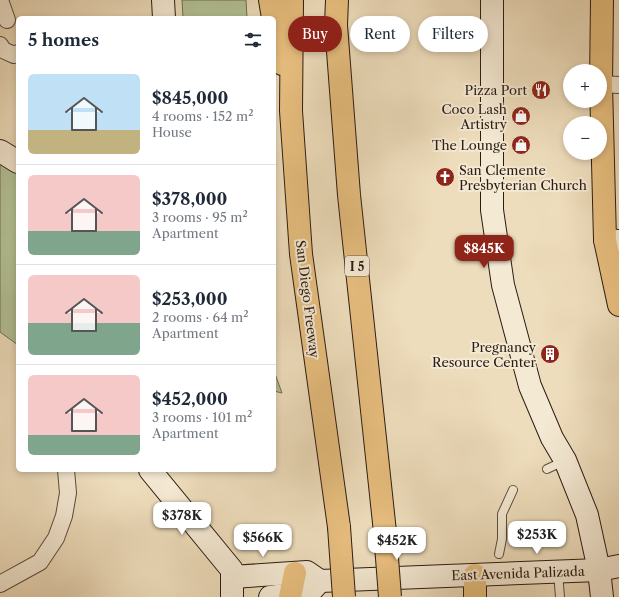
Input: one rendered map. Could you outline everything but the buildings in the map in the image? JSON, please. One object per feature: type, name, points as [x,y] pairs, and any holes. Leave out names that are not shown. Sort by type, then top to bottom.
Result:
[{"type":"main road","points":[[270,0],[273,16]]},
{"type":"main road","name":"San Diego Freeway","points":[[292,0],[290,111],[301,254],[340,527],[344,597]]},
{"type":"main road","name":"I 5","points":[[337,0],[336,25],[349,195],[385,532],[390,597]]},
{"type":"main road","points":[[602,0],[610,85],[612,241],[619,305]]},
{"type":"main road","points":[[276,33],[290,111]]},
{"type":"main road","points":[[283,596],[295,573]]},
{"type":"main road","points":[[475,575],[475,597]]},
{"type":"street","points":[[163,0],[164,16]]},
{"type":"street","points":[[492,0],[492,210],[503,285],[530,386],[552,438],[556,465],[587,515],[609,568],[602,597]]},
{"type":"street","points":[[0,2],[8,23]]},
{"type":"street","points":[[0,46],[3,50],[14,55],[16,54]]},
{"type":"street","points":[[0,152],[16,161]]},
{"type":"street","points":[[0,584],[40,562],[56,538],[64,516],[68,493],[66,472]]},
{"type":"street","points":[[152,472],[232,570],[232,587]]},
{"type":"street","name":"East Avenida Palizada","points":[[232,587],[295,573],[307,572],[320,581],[558,572],[609,568]]},
{"type":"street","points":[[283,596],[310,592],[320,581]]},
{"type":"lane","points":[[499,554],[502,539],[502,514],[513,490]]},
{"type":"lane","points":[[558,572],[560,597]]},
{"type":"green space","points":[[182,0],[246,0],[247,16],[183,16]]},
{"type":"green space","points":[[0,164],[16,172],[16,344],[0,332]]},
{"type":"green space","points":[[276,376],[282,393],[276,392]]},
{"type":"place","name":"Pizza Port","points":[[541,90]]},
{"type":"place","name":"Coco Lash Artistry","points":[[521,116]]},
{"type":"place","name":"The Lounge","points":[[521,145]]},
{"type":"place","name":"San Clemente Presbyterian Church","points":[[445,177]]},
{"type":"place","name":"Pregnancy Resource Center","points":[[550,354]]}]
